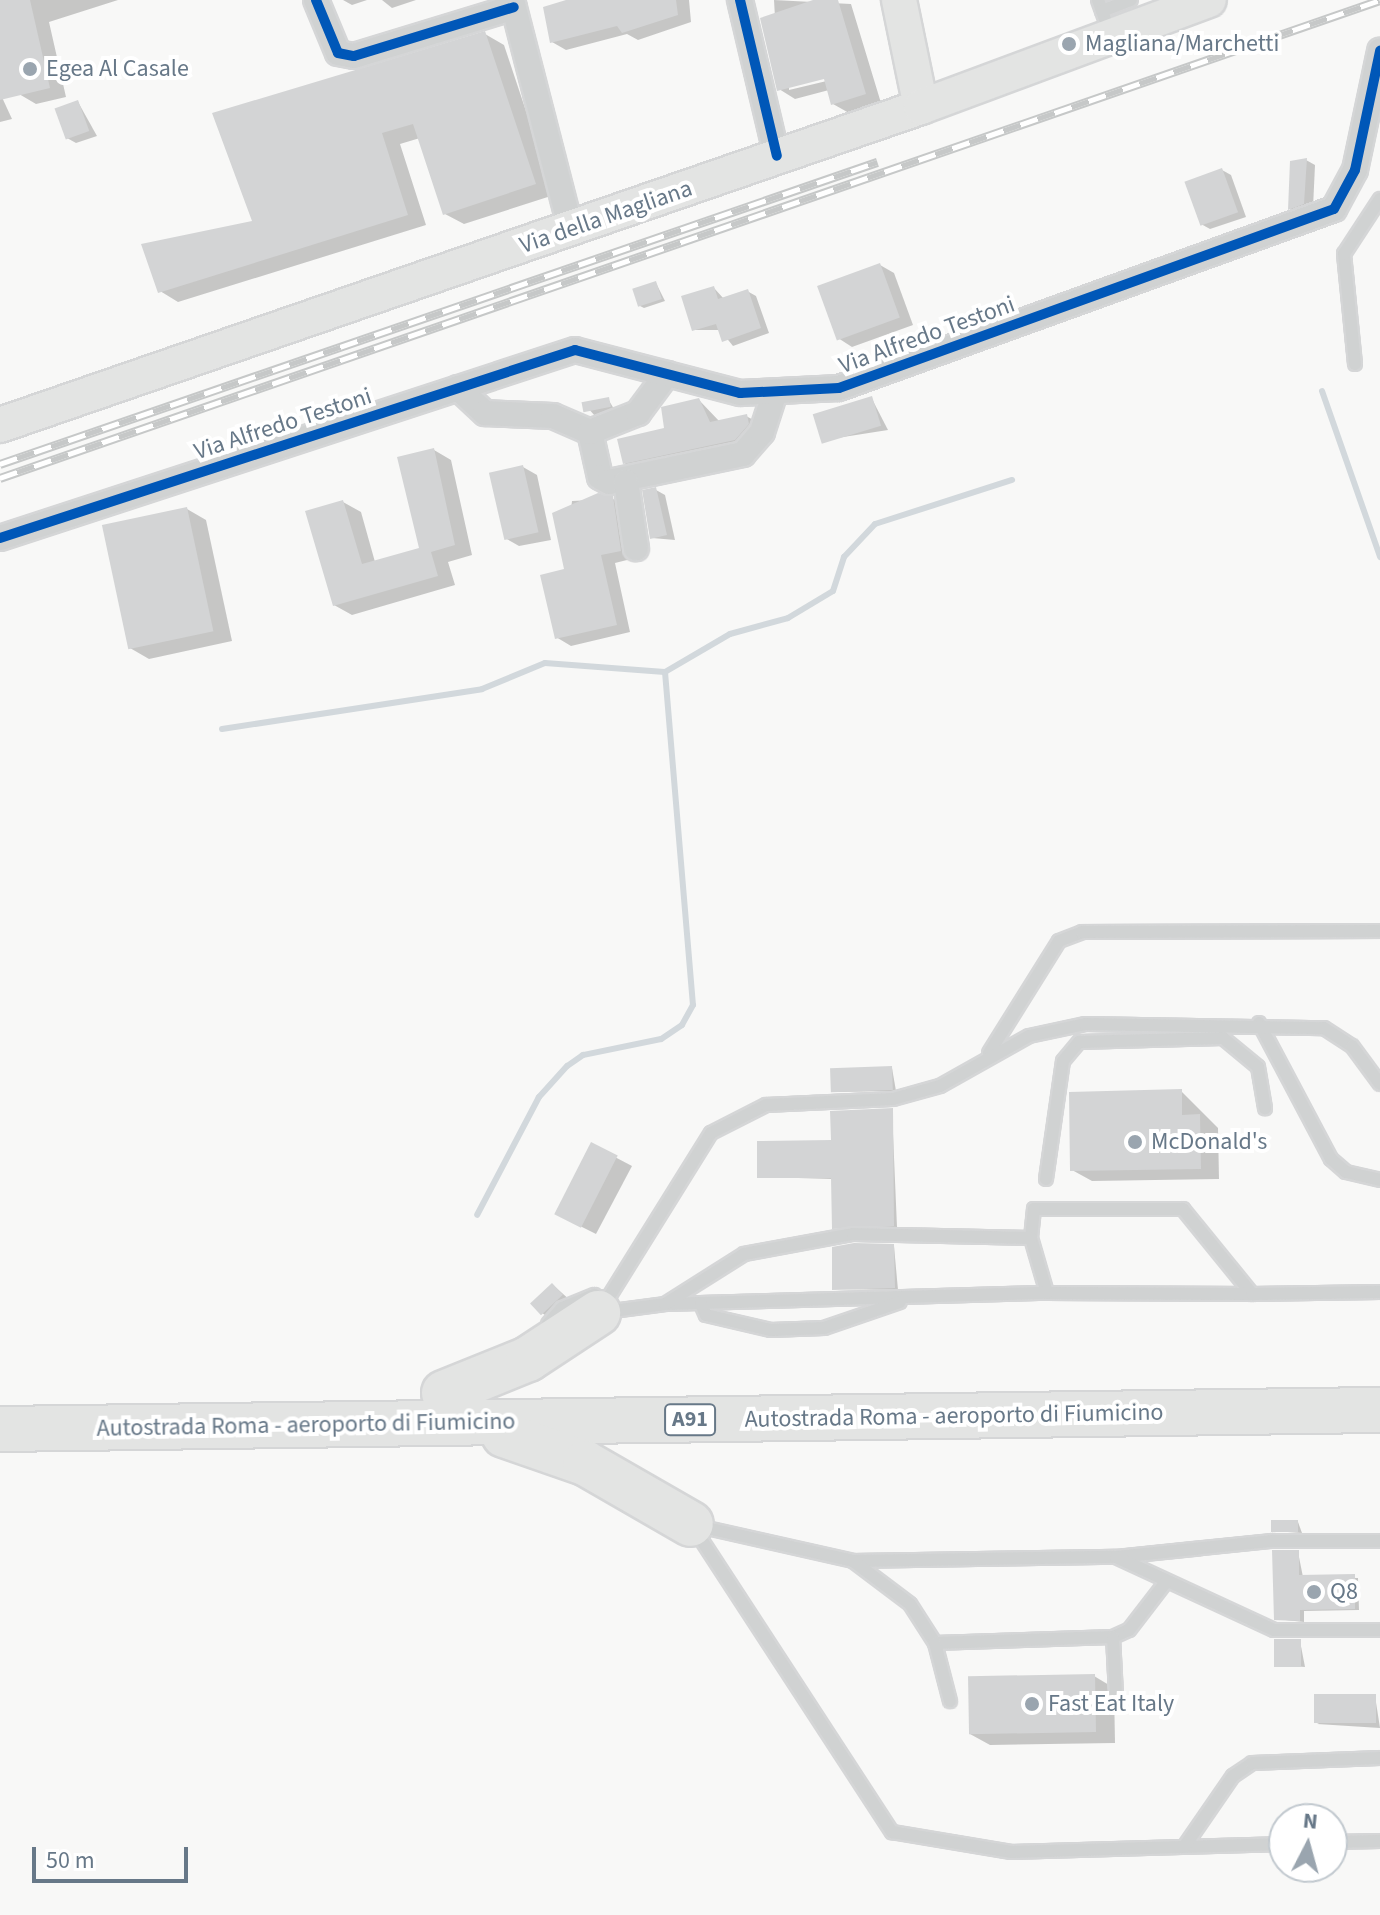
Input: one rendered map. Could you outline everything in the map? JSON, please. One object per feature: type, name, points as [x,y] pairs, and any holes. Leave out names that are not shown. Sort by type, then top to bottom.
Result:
[{"type":"highway","points":[[434,1408],[536,1354],[606,1303]]},
{"type":"highway","name":"Autostrada Roma - aeroporto di Fiumicino","points":[[0,1429],[434,1408],[1380,1380]]},
{"type":"highway","name":"Autostrada Roma - aeroporto di Fiumicino","points":[[0,1399],[434,1408],[1380,1410]]},
{"type":"highway","points":[[434,1408],[542,1444],[691,1524]]},
{"type":"main road","points":[[899,0],[921,107]]},
{"type":"main road","name":"Via della Magliana","points":[[0,425],[921,107],[1104,16],[1209,0]]},
{"type":"street","points":[[316,0],[338,53],[354,56],[513,3],[571,230]]},
{"type":"street","points":[[740,0],[777,156]]},
{"type":"street","name":"Via Alfredo Testoni","points":[[0,538],[575,350],[602,351],[667,374],[774,395],[839,388],[1334,209],[1355,170],[1380,51]]},
{"type":"street","points":[[458,388],[485,413],[553,416],[590,432],[638,413],[667,374]]},
{"type":"street","points":[[590,432],[600,477],[626,482],[743,454],[762,432],[774,395]]},
{"type":"street","points":[[626,482],[636,548]]},
{"type":"lane","points":[[1104,16],[1131,0]]},
{"type":"lane","points":[[1355,364],[1344,254],[1380,199]]},
{"type":"lane","points":[[989,1053],[1059,941],[1082,932],[1380,931]]},
{"type":"lane","points":[[1259,1023],[1331,1159],[1346,1172],[1380,1180]]},
{"type":"lane","points":[[1380,1084],[1352,1046],[1324,1028],[1259,1023],[1085,1024],[989,1053],[940,1086],[893,1099],[766,1105],[734,1116],[711,1133],[606,1303],[701,1304],[1047,1293],[1380,1292]]},
{"type":"lane","points":[[1046,1179],[1063,1061],[1079,1042],[1223,1038],[1258,1067],[1265,1108]]},
{"type":"lane","points":[[1047,1293],[1031,1238],[1034,1209],[1183,1209],[1252,1294]]},
{"type":"lane","points":[[665,1304],[744,1254],[853,1234],[1031,1238]]},
{"type":"lane","points":[[701,1304],[706,1315],[771,1330],[824,1328],[914,1297]]},
{"type":"lane","points":[[691,1524],[853,1561],[1116,1557],[1272,1541],[1380,1541]]},
{"type":"lane","points":[[691,1524],[892,1832],[1011,1852],[1268,1844]]},
{"type":"lane","points":[[1116,1557],[1274,1630],[1380,1630]]},
{"type":"lane","points":[[853,1561],[910,1604],[935,1643],[950,1701]]},
{"type":"lane","points":[[935,1643],[1113,1637],[1129,1630],[1166,1582]]},
{"type":"lane","points":[[1113,1637],[1116,1695]]},
{"type":"lane","points":[[1184,1847],[1233,1776],[1252,1763],[1380,1758]]},
{"type":"lane","points":[[1348,1842],[1380,1841]]},
{"type":"building","points":[[0,0],[30,0],[50,88],[0,100]]},
{"type":"building","points":[[566,0],[676,0],[678,15],[622,33],[617,26],[550,43],[543,7]]},
{"type":"building","points":[[813,0],[838,0],[866,94],[831,105],[824,79],[777,91],[760,18]]},
{"type":"building","points":[[485,31],[536,184],[443,215],[413,124],[382,133],[408,215],[158,293],[141,244],[252,221],[212,113]]},
{"type":"building","points":[[78,100],[89,131],[66,140],[55,109]]},
{"type":"building","points":[[1307,158],[1304,204],[1288,210],[1290,161]]},
{"type":"building","points":[[1222,168],[1238,212],[1200,226],[1184,182]]},
{"type":"building","points":[[880,263],[900,318],[837,340],[817,286]]},
{"type":"building","points":[[656,281],[662,299],[638,307],[632,289]]},
{"type":"building","points":[[714,286],[718,299],[748,289],[761,328],[722,342],[716,324],[692,331],[681,296]]},
{"type":"building","points":[[872,396],[881,426],[822,444],[813,414]]},
{"type":"building","points":[[609,397],[611,407],[583,412],[582,402]]},
{"type":"building","points":[[699,398],[710,422],[747,414],[749,424],[735,440],[623,464],[617,439],[664,428],[661,407]]},
{"type":"building","points":[[434,448],[455,545],[431,552],[438,576],[333,606],[305,511],[343,500],[362,564],[419,548],[397,457]]},
{"type":"building","points":[[523,465],[539,532],[504,540],[489,473]]},
{"type":"building","points":[[656,487],[667,535],[650,539],[642,490]]},
{"type":"building","points":[[598,493],[613,496],[621,551],[601,555],[617,625],[555,639],[540,575],[564,569],[552,513]]},
{"type":"building","points":[[187,507],[213,631],[128,649],[102,525]]},
{"type":"building","points":[[892,1066],[893,1090],[831,1092],[830,1068]]},
{"type":"building","name":"McDonald's","points":[[1182,1089],[1182,1115],[1200,1114],[1201,1169],[1070,1171],[1069,1092]]},
{"type":"building","points":[[893,1108],[894,1226],[832,1229],[831,1178],[757,1178],[757,1141],[831,1140],[830,1111]]},
{"type":"building","points":[[591,1142],[618,1156],[581,1228],[554,1214]]},
{"type":"building","points":[[854,1243],[894,1244],[895,1288],[832,1290],[832,1247]]},
{"type":"building","points":[[552,1283],[563,1295],[541,1315],[530,1303]]},
{"type":"building","points":[[1271,1520],[1298,1520],[1298,1532],[1271,1532]]},
{"type":"building","name":"Q8","points":[[1272,1550],[1299,1550],[1299,1575],[1355,1574],[1355,1609],[1300,1610],[1300,1621],[1274,1620]]},
{"type":"building","points":[[1274,1639],[1301,1639],[1301,1667],[1274,1667]]},
{"type":"building","name":"Fast Eat Italy","points":[[1095,1674],[1096,1732],[969,1734],[968,1676]]},
{"type":"building","points":[[1314,1694],[1376,1694],[1376,1723],[1314,1723]]},
{"type":"waterway","points":[[1322,391],[1380,557]]},
{"type":"waterway","points":[[665,672],[730,634],[788,618],[833,591],[844,557],[875,524],[1012,480]]},
{"type":"waterway","points":[[222,729],[482,689],[545,663],[665,672],[693,1005],[682,1025],[661,1039],[583,1055],[567,1066],[539,1097],[477,1215]]},
{"type":"railway","points":[[0,478],[1380,0]]},
{"type":"railway","points":[[0,464],[877,162]]},
{"type":"cycle path","points":[[316,0],[338,53],[354,56],[514,7]]},
{"type":"cycle path","points":[[740,0],[777,156]]},
{"type":"cycle path","points":[[0,538],[575,350],[740,393],[839,388],[1334,209],[1355,170],[1380,51]]},
{"type":"place","name":"Magliana/Marchetti","points":[[1069,44]]},
{"type":"place","name":"Egea Al Casale","points":[[30,69]]},
{"type":"place","name":"McDonald's","points":[[1135,1142]]},
{"type":"place","name":"Q8","points":[[1314,1592]]},
{"type":"place","name":"Fast Eat Italy","points":[[1032,1704]]}]
